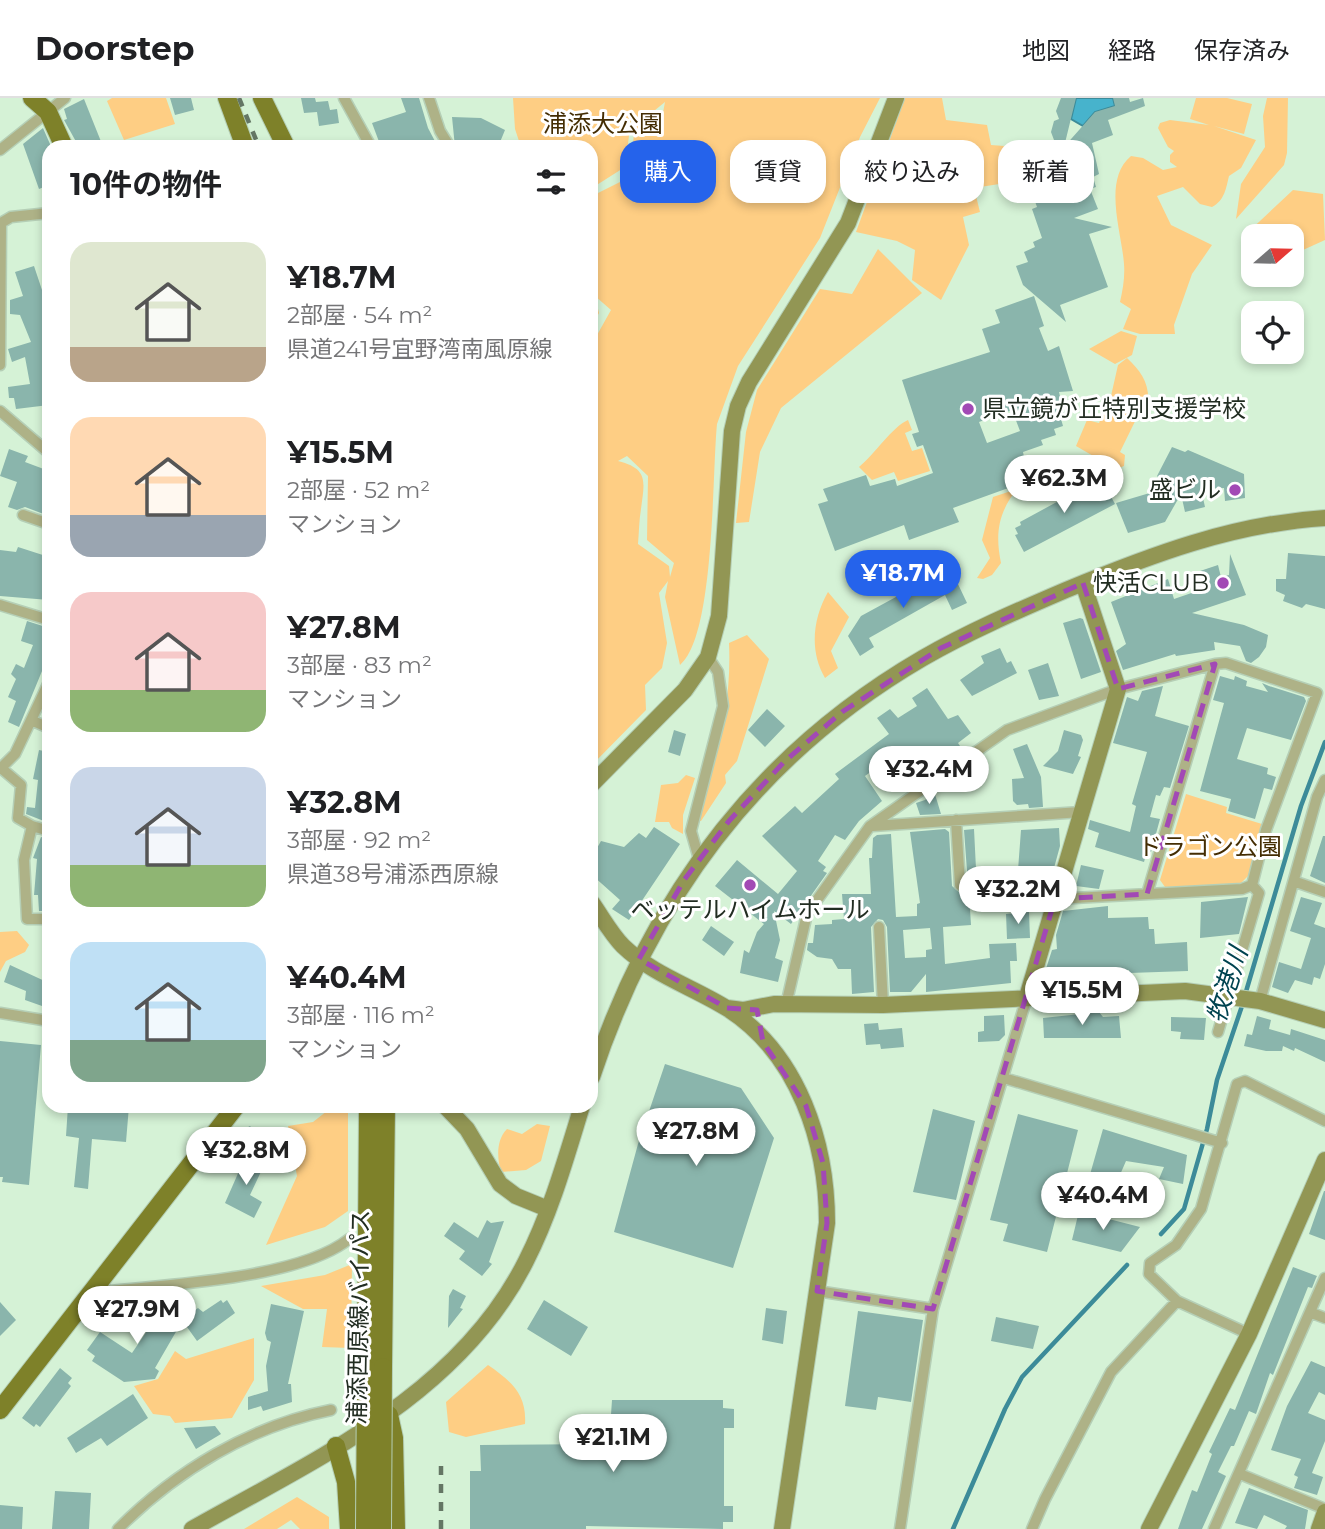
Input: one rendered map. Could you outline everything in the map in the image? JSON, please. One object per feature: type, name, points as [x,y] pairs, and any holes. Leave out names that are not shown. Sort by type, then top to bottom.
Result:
[{"type":"main road","points":[[33,98],[48,112],[61,140]]},
{"type":"main road","points":[[227,98],[242,140]]},
{"type":"main road","points":[[262,98],[283,140]]},
{"type":"main road","points":[[0,1410],[231,1113]]},
{"type":"main road","name":"浦添西原線バイパス","points":[[368,1113],[374,1368],[382,1529]]},
{"type":"main road","name":"浦添西原線バイパス","points":[[354,1529],[374,1368],[386,1113]]},
{"type":"main road","points":[[389,1415],[394,1438],[396,1529]]},
{"type":"main road","points":[[336,1446],[346,1482],[354,1529]]},
{"type":"street","points":[[0,150],[65,98]]},
{"type":"street","points":[[344,98],[367,140]]},
{"type":"street","points":[[429,98],[446,140]]},
{"type":"street","points":[[598,778],[685,690],[708,657],[719,616],[732,431],[738,406],[749,382],[848,223],[896,98]]},
{"type":"street","points":[[0,365],[1,223],[11,217],[42,214]]},
{"type":"street","points":[[0,411],[42,447]]},
{"type":"street","points":[[23,515],[42,522]]},
{"type":"street","points":[[598,1062],[639,959],[671,901],[699,859],[745,802],[785,761],[867,694],[962,637],[1161,551],[1269,524],[1325,518]]},
{"type":"street","points":[[900,1529],[933,1309],[1118,689],[1083,583]]},
{"type":"street","points":[[0,605],[42,618]]},
{"type":"street","points":[[699,859],[691,831],[723,706],[718,672],[708,657]]},
{"type":"street","points":[[786,1004],[807,914],[870,827],[1007,730],[1118,689],[1215,664],[1226,663],[1317,693],[1266,830],[1252,885]]},
{"type":"street","points":[[1147,894],[1215,664]]},
{"type":"street","points":[[42,697],[15,754],[1,769],[21,785],[18,818],[42,829]]},
{"type":"street","points":[[31,720],[42,725]]},
{"type":"street","points":[[1257,1001],[1296,882],[1317,797],[1325,780]]},
{"type":"street","points":[[870,827],[1081,812]]},
{"type":"street","points":[[956,820],[960,885]]},
{"type":"street","points":[[32,826],[24,860],[27,919],[42,919]]},
{"type":"street","points":[[1296,882],[1325,892]]},
{"type":"street","points":[[1055,900],[1242,889],[1252,885]]},
{"type":"street","points":[[1218,1032],[1232,996],[1259,893],[1252,885]]},
{"type":"street","points":[[598,911],[621,944],[639,959],[667,978],[727,1009],[763,1042],[792,1080],[806,1106],[824,1163],[827,1223],[782,1529]]},
{"type":"street","points":[[878,928],[883,1005]]},
{"type":"street","points":[[727,1009],[743,1010],[786,1004],[883,1005],[1185,991],[1257,1001],[1325,1020]]},
{"type":"street","points":[[763,1042],[761,1018],[770,1008],[786,1004]]},
{"type":"street","points":[[0,1013],[42,1020]]},
{"type":"street","points":[[1004,1078],[1222,1143]]},
{"type":"street","points":[[1250,1334],[1177,1301],[1149,1274],[1150,1263],[1176,1245],[1201,1209],[1237,1084],[1245,1081],[1325,1121]]},
{"type":"street","points":[[452,1113],[467,1129],[500,1184],[516,1196],[548,1209]]},
{"type":"street","points":[[192,1529],[389,1415],[444,1369],[478,1335],[520,1272],[548,1209],[580,1113]]},
{"type":"street","points":[[1149,1529],[1250,1334],[1325,1160]]},
{"type":"street","points":[[96,1285],[110,1291],[279,1269],[314,1260],[349,1239]]},
{"type":"street","points":[[1214,1529],[1325,1278]]},
{"type":"street","points":[[817,1291],[933,1309]]},
{"type":"street","points":[[1032,1529],[1111,1372],[1177,1301]]},
{"type":"street","points":[[1311,1313],[1325,1318]]},
{"type":"street","points":[[118,1529],[160,1491],[224,1450],[302,1416],[331,1410]]},
{"type":"street","points":[[1240,1474],[1325,1511],[1319,1529]]},
{"type":"highlighted area","points":[[1083,583],[1118,689],[1215,664],[1147,894],[1055,899],[933,1309],[817,1291],[827,1223],[823,1163],[806,1106],[763,1042],[757,1010],[727,1008],[639,959],[684,880],[729,821],[785,761],[842,712],[941,648]]},
{"type":"green space","points":[[112,98],[166,98],[175,124],[124,140],[107,101]]},
{"type":"green space","name":"浦添大公園","points":[[513,98],[880,98],[859,140],[840,140],[840,188],[820,238],[738,366],[717,424],[706,589],[700,622],[691,648],[680,665],[665,597],[668,581],[659,593],[667,643],[662,668],[645,685],[646,710],[598,759],[598,333],[611,310],[598,299],[598,193],[620,182],[620,203],[716,203],[716,140],[633,140],[635,122],[662,118],[665,102],[649,115],[631,120],[628,140],[620,140],[620,170],[598,184],[598,140],[519,140],[515,129]],"holes":[[[627,456],[648,476],[647,540],[674,563],[670,577],[669,566],[638,544],[643,478],[636,468],[618,461]]]},
{"type":"green space","points":[[905,98],[942,98],[946,120],[987,125],[991,145],[998,146],[998,184],[984,186],[984,140],[890,140]]},
{"type":"green space","points":[[1196,98],[1227,98],[1252,104],[1244,134],[1214,126],[1256,140],[1241,168],[1229,176],[1222,197],[1212,207],[1200,204],[1183,187],[1157,196],[1171,225],[1212,245],[1192,274],[1174,325],[1175,334],[1140,334],[1123,329],[1131,309],[1120,302],[1124,269],[1116,207],[1117,179],[1122,166],[1131,156],[1143,158],[1163,170],[1177,167],[1170,162],[1170,155],[1174,151],[1168,147],[1158,128],[1160,123],[1170,120],[1209,125],[1190,119]]},
{"type":"green space","points":[[1267,98],[1288,98],[1287,153],[1284,165],[1236,219],[1241,184],[1265,147],[1263,116]]},
{"type":"green space","points":[[1293,190],[1323,194],[1325,240],[1304,250],[1304,224],[1257,224]]},
{"type":"green space","points":[[867,203],[978,203],[980,212],[963,217],[969,245],[941,300],[912,280],[915,250],[897,241],[856,232]]},
{"type":"green space","points":[[878,249],[922,293],[781,408],[760,452],[749,522],[736,523],[746,432],[757,390],[820,289],[852,294]]},
{"type":"green space","points":[[1121,331],[1137,336],[1132,355],[1115,364],[1089,349]]},
{"type":"green space","points":[[1127,358],[1144,378],[1148,390],[1148,404],[1143,405],[1120,452],[1125,455],[1124,466],[1104,474],[1095,457],[1076,446],[1087,420],[1099,423],[1111,396],[1118,365]]},
{"type":"green space","points":[[908,420],[912,430],[905,433],[912,451],[922,448],[930,471],[898,481],[894,472],[872,480],[859,467],[896,428]]},
{"type":"green space","points":[[1017,489],[1002,515],[998,533],[1001,563],[992,575],[983,579],[977,578],[990,558],[982,540],[993,497]]},
{"type":"green space","points":[[828,592],[849,617],[831,651],[838,668],[825,678],[817,657],[815,635],[819,613]]},
{"type":"green space","points":[[747,635],[769,659],[737,761],[725,775],[726,783],[701,821],[697,821],[716,755],[725,711],[729,643]]},
{"type":"green space","points":[[686,775],[695,778],[683,815],[683,834],[672,828],[669,822],[655,822],[661,785],[678,783]]},
{"type":"green space","name":"ドラゴン公園","points":[[1186,794],[1227,807],[1226,813],[1262,824],[1249,875],[1240,884],[1165,887],[1160,880]]},
{"type":"green space","points":[[17,931],[29,945],[25,952],[6,961],[0,972],[0,932]]},
{"type":"green space","points":[[324,1113],[348,1113],[348,1211],[325,1227],[266,1245],[297,1176],[288,1126],[313,1122]]},
{"type":"green space","points":[[537,1124],[550,1126],[541,1161],[526,1170],[501,1172],[498,1149],[503,1133],[507,1129],[522,1134]]},
{"type":"green space","points":[[352,1264],[351,1348],[322,1347],[327,1309],[303,1309],[261,1286],[325,1275]]},
{"type":"green space","points":[[254,1338],[254,1380],[232,1418],[175,1423],[170,1416],[153,1414],[134,1386],[158,1379],[175,1351],[186,1359]]},
{"type":"green space","points":[[488,1365],[516,1389],[523,1404],[525,1424],[466,1437],[449,1432],[446,1402]]},
{"type":"green space","points":[[297,1497],[329,1517],[329,1529],[300,1529],[291,1520],[277,1529],[244,1529]]},
{"type":"water","points":[[1076,98],[1113,98],[1115,106],[1095,112],[1083,126],[1071,119]]},
{"type":"building","points":[[170,98],[191,98],[194,110],[175,115]]},
{"type":"building","points":[[301,98],[315,98],[316,102],[328,101],[330,110],[337,109],[339,123],[319,126],[317,112],[304,113]]},
{"type":"building","points":[[401,98],[419,98],[434,140],[378,140],[372,123],[406,112]]},
{"type":"building","points":[[1061,98],[1076,98],[1066,140],[1054,140],[1051,132],[1054,121],[1059,119],[1056,111]]},
{"type":"building","points":[[1113,98],[1129,98],[1130,102],[1143,98],[1145,106],[1108,120],[1113,135],[1094,142],[1094,140],[1070,140],[1095,112],[1115,106]]},
{"type":"building","points":[[84,99],[100,140],[75,140],[64,120],[67,119],[64,109]]},
{"type":"building","points":[[452,117],[481,118],[505,130],[501,140],[454,140]]},
{"type":"building","points":[[43,128],[48,140],[42,140],[42,188],[39,189],[23,144]]},
{"type":"building","points":[[1094,152],[1099,174],[1094,176]]},
{"type":"building","points":[[1094,199],[1098,209],[1074,218],[1112,227],[1089,234],[1108,287],[1060,305],[1066,322],[1023,285],[1016,266],[1028,262],[1024,252],[1035,247],[1033,242],[1042,238],[1032,209],[1037,207],[1036,203],[1094,203]]},
{"type":"building","points":[[34,266],[42,290],[42,406],[16,409],[14,398],[9,398],[8,387],[30,384],[25,357],[12,362],[8,349],[31,342],[20,315],[10,314],[10,300],[23,296],[15,272]]},
{"type":"building","points":[[1034,296],[1044,326],[1039,328],[1048,351],[1059,346],[1073,391],[1059,392],[1065,418],[1061,419],[1063,426],[1054,429],[1056,435],[1041,440],[1043,445],[1023,452],[1028,476],[1022,483],[953,508],[959,522],[909,540],[904,525],[835,551],[818,504],[828,501],[823,489],[866,475],[870,486],[895,479],[897,486],[933,473],[923,445],[917,447],[912,434],[919,432],[902,380],[990,352],[982,329],[1000,323],[995,310]],"holes":[[[1012,410],[1020,431],[987,443],[979,422]]]},
{"type":"building","points":[[1172,447],[1185,452],[1188,450],[1244,474],[1245,498],[1225,501],[1224,488],[1201,489],[1205,507],[1185,512],[1181,494],[1165,522],[1128,533],[1116,503],[1170,487],[1157,476]]},
{"type":"building","points":[[9,449],[28,456],[25,462],[42,468],[42,513],[25,507],[17,510],[8,507],[17,482],[0,476]]},
{"type":"building","points":[[1101,478],[1115,504],[1024,552],[1015,535],[1018,534],[1015,528],[1021,525],[1020,522]]},
{"type":"building","points":[[18,547],[42,555],[42,599],[0,596],[0,550],[16,552]]},
{"type":"building","points":[[1288,553],[1325,556],[1325,609],[1306,604],[1302,608],[1283,601],[1285,595],[1276,591],[1276,579],[1286,579]]},
{"type":"building","points":[[1230,554],[1246,595],[1192,613],[1244,625],[1268,635],[1266,647],[1259,657],[1251,663],[1246,661],[1240,646],[1214,642],[1215,650],[1175,654],[1123,670],[1116,651],[1126,644],[1111,602],[1168,579],[1174,599],[1206,588],[1200,571],[1218,565],[1221,577],[1229,575]]},
{"type":"building","points":[[929,579],[957,582],[967,603],[952,610],[945,595],[869,638],[874,647],[860,656],[848,636],[861,616]]},
{"type":"building","points":[[1083,619],[1101,672],[1081,679],[1063,623]]},
{"type":"building","points":[[27,621],[42,626],[42,671],[19,727],[8,722],[16,701],[8,697],[16,679],[11,674],[16,664],[24,668],[33,645],[21,641]]},
{"type":"building","points":[[1000,648],[1007,663],[1011,661],[1017,673],[972,696],[960,680],[984,663],[981,656]]},
{"type":"building","points":[[1048,663],[1059,696],[1039,700],[1028,670]]},
{"type":"building","points":[[1220,676],[1234,680],[1235,676],[1247,681],[1246,686],[1268,692],[1262,683],[1304,697],[1306,701],[1291,740],[1247,728],[1237,759],[1268,768],[1267,774],[1276,777],[1272,790],[1264,788],[1255,819],[1228,811],[1231,799],[1200,791],[1224,703],[1213,700]]},
{"type":"building","points":[[1163,686],[1155,716],[1189,726],[1170,788],[1164,787],[1160,796],[1156,795],[1150,817],[1160,819],[1151,852],[1147,851],[1144,862],[1095,847],[1099,833],[1088,829],[1090,820],[1130,832],[1136,806],[1132,804],[1147,752],[1113,743],[1127,697],[1138,701],[1142,691]]},
{"type":"building","points":[[927,688],[948,719],[958,715],[971,733],[958,743],[960,746],[912,780],[895,754],[865,776],[882,801],[859,821],[845,840],[835,835],[818,861],[826,867],[823,871],[827,873],[791,924],[774,911],[780,940],[775,958],[783,961],[778,982],[740,973],[744,950],[749,953],[757,932],[764,924],[715,886],[737,860],[778,894],[797,871],[762,836],[795,806],[802,813],[839,779],[835,774],[889,734],[877,718],[890,709],[898,718],[917,706],[912,698]]},
{"type":"building","points":[[767,709],[785,726],[765,747],[748,730]]},
{"type":"building","points":[[674,730],[686,734],[680,756],[668,752]]},
{"type":"building","points":[[1064,730],[1081,735],[1083,740],[1078,756],[1081,757],[1073,774],[1043,766],[1058,751]]},
{"type":"building","points":[[1027,744],[1041,777],[1043,807],[1029,808],[1028,804],[1017,805],[1013,801],[1012,779],[1024,778],[1013,749]]},
{"type":"building","points":[[39,750],[42,751],[42,820],[26,814],[27,807],[35,808],[38,780],[33,779]]},
{"type":"building","points":[[934,791],[941,814],[920,815],[916,803],[925,800]]},
{"type":"building","points":[[654,827],[680,844],[629,920],[612,909],[620,900],[598,880],[598,846],[601,841],[624,847],[639,833],[646,838]]},
{"type":"building","points":[[1059,828],[1060,846],[1054,868],[1018,870],[1021,830]]},
{"type":"building","points":[[945,829],[949,832],[952,886],[960,893],[968,885],[964,830],[974,829],[978,909],[970,909],[971,925],[943,927],[945,964],[990,958],[989,944],[1016,943],[1017,961],[1010,961],[1011,983],[926,992],[926,974],[911,992],[890,992],[887,927],[883,920],[878,919],[871,927],[874,992],[852,994],[851,969],[838,969],[832,959],[817,957],[807,950],[808,943],[813,943],[815,925],[832,924],[832,920],[844,919],[842,894],[871,894],[869,858],[872,858],[873,838],[877,835],[891,834],[896,917],[917,916],[917,904],[920,903],[910,832]],"holes":[[[930,928],[932,949],[926,950],[926,957],[905,958],[903,930]]]},
{"type":"building","points":[[1325,836],[1325,883],[1310,876]]},
{"type":"building","points":[[42,837],[42,911],[39,911],[38,895],[34,895],[37,859],[33,858]]},
{"type":"building","points":[[1081,865],[1104,870],[1099,889],[1076,886]]},
{"type":"building","points":[[1248,897],[1239,934],[1200,938],[1201,902]]},
{"type":"building","points":[[1301,897],[1322,903],[1314,924],[1325,928],[1325,964],[1320,979],[1314,977],[1312,985],[1295,980],[1288,993],[1272,987],[1279,962],[1301,969],[1311,938],[1290,931]]},
{"type":"building","points":[[1108,906],[1108,918],[1148,917],[1149,929],[1154,929],[1155,944],[1187,942],[1188,971],[1129,973],[1129,970],[1085,975],[1085,984],[1068,986],[1068,981],[1047,982],[1044,975],[1052,950],[1057,949],[1056,935],[1063,911]]},
{"type":"building","points":[[1029,912],[1030,938],[1007,939],[1006,914]]},
{"type":"building","points":[[711,926],[734,942],[724,956],[702,940]]},
{"type":"building","points":[[10,965],[42,980],[42,1006],[25,1000],[26,991],[4,982]]},
{"type":"building","points":[[1099,1012],[1103,1017],[1119,1016],[1121,1038],[1044,1038],[1043,1018]]},
{"type":"building","points":[[1004,1015],[1005,1035],[999,1041],[978,1042],[978,1032],[984,1031],[984,1016]]},
{"type":"building","points":[[1257,1016],[1271,1020],[1269,1029],[1290,1035],[1291,1029],[1325,1040],[1325,1062],[1295,1048],[1294,1051],[1283,1046],[1282,1051],[1266,1051],[1244,1046],[1247,1034],[1252,1035]]},
{"type":"building","points":[[1171,1017],[1206,1018],[1204,1040],[1180,1039],[1181,1032],[1171,1031]]},
{"type":"building","points":[[878,1023],[879,1030],[902,1028],[904,1047],[881,1049],[880,1044],[866,1045],[864,1024]]},
{"type":"building","points":[[0,1041],[41,1045],[29,1185],[2,1182],[3,1177],[0,1177]]},
{"type":"building","points":[[665,1064],[741,1088],[774,1138],[733,1268],[614,1232],[638,1144]]},
{"type":"building","points":[[933,1109],[975,1121],[956,1200],[913,1192]]},
{"type":"building","points":[[68,1113],[128,1113],[126,1142],[92,1139],[88,1189],[74,1187],[79,1138],[66,1136]]},
{"type":"building","points":[[1018,1114],[1078,1130],[1047,1252],[1003,1241],[1008,1224],[990,1220]]},
{"type":"building","points":[[250,1126],[263,1142],[247,1150],[236,1134]]},
{"type":"building","points":[[1103,1129],[1187,1155],[1183,1184],[1159,1179],[1164,1167],[1126,1161],[1109,1200],[1085,1192]]},
{"type":"building","points":[[247,1153],[265,1163],[250,1195],[262,1202],[254,1218],[225,1203]]},
{"type":"building","points":[[1325,1191],[1325,1240],[1309,1234]]},
{"type":"building","points":[[1079,1211],[1140,1227],[1121,1252],[1072,1240]]},
{"type":"building","points":[[487,1220],[491,1223],[504,1221],[489,1262],[492,1264],[482,1276],[459,1259],[465,1251],[444,1236],[454,1222],[478,1238]]},
{"type":"building","points":[[1293,1267],[1317,1276],[1312,1288],[1308,1287],[1273,1375],[1270,1373],[1256,1414],[1249,1411],[1234,1446],[1231,1446],[1218,1472],[1226,1476],[1202,1529],[1178,1529],[1192,1490],[1197,1492],[1212,1454],[1209,1452],[1230,1408],[1235,1410]]},
{"type":"building","points":[[453,1289],[466,1296],[460,1308],[463,1309],[448,1328],[449,1296]]},
{"type":"building","points":[[141,1300],[153,1308],[161,1304],[177,1330],[155,1368],[159,1371],[155,1379],[124,1382],[92,1361],[95,1356],[87,1350],[100,1332],[132,1353],[151,1325],[122,1308]]},
{"type":"building","points":[[221,1300],[223,1303],[227,1300],[235,1313],[197,1341],[182,1320],[198,1308],[203,1312]]},
{"type":"building","points":[[544,1300],[588,1327],[571,1356],[527,1329]]},
{"type":"building","points":[[0,1302],[16,1320],[0,1336]]},
{"type":"building","points":[[271,1304],[304,1311],[288,1384],[291,1384],[292,1402],[263,1411],[261,1406],[248,1410],[248,1397],[268,1391],[266,1366],[271,1342],[267,1340],[265,1333]]},
{"type":"building","points":[[766,1308],[787,1311],[783,1344],[762,1340]]},
{"type":"building","points":[[858,1311],[923,1320],[911,1402],[878,1397],[876,1410],[845,1406]]},
{"type":"building","points":[[996,1317],[1039,1326],[1033,1349],[991,1341]]},
{"type":"building","points":[[1311,1361],[1325,1367],[1325,1395],[1319,1392],[1308,1413],[1325,1420],[1325,1441],[1312,1473],[1323,1477],[1317,1495],[1294,1488],[1298,1477],[1294,1475],[1301,1459],[1271,1450],[1287,1406]]},
{"type":"building","points":[[60,1368],[72,1378],[68,1383],[71,1386],[40,1427],[36,1424],[34,1427],[22,1418]]},
{"type":"building","points":[[133,1394],[148,1418],[107,1446],[101,1438],[76,1453],[67,1438]]},
{"type":"building","points":[[612,1400],[723,1400],[723,1408],[734,1409],[734,1428],[724,1428],[724,1506],[733,1506],[733,1522],[723,1522],[723,1529],[586,1526],[586,1529],[470,1529],[470,1471],[481,1471],[480,1445],[609,1444]]},
{"type":"building","points":[[215,1426],[221,1434],[196,1449],[184,1428]]},
{"type":"building","points":[[1249,1488],[1308,1510],[1305,1529],[1285,1529],[1287,1526],[1264,1515],[1257,1529],[1235,1523]]},
{"type":"building","points":[[55,1491],[91,1493],[89,1529],[52,1529]]},
{"type":"building","points":[[0,1505],[23,1507],[22,1529],[0,1529]]},
{"type":"waterway","name":"牧港川","points":[[1245,995],[1301,806],[1325,742]]},
{"type":"waterway","name":"牧港川","points":[[1161,1234],[1184,1209],[1207,1129],[1217,1080],[1243,1003]]},
{"type":"waterway","name":"牧港川","points":[[953,1529],[1005,1409],[1022,1377],[1127,1265]]},
{"type":"railway","points":[[239,98],[256,140]]},
{"type":"railway","points":[[441,1463],[441,1529]]},
{"type":"place","name":"県立鏡が丘特別支援学校","points":[[968,409]]},
{"type":"place","name":"盛ビル","points":[[1235,490]]},
{"type":"place","name":"快活CLUB","points":[[1223,583]]},
{"type":"place","name":"ベッテルハイムホール","points":[[750,885]]}]
